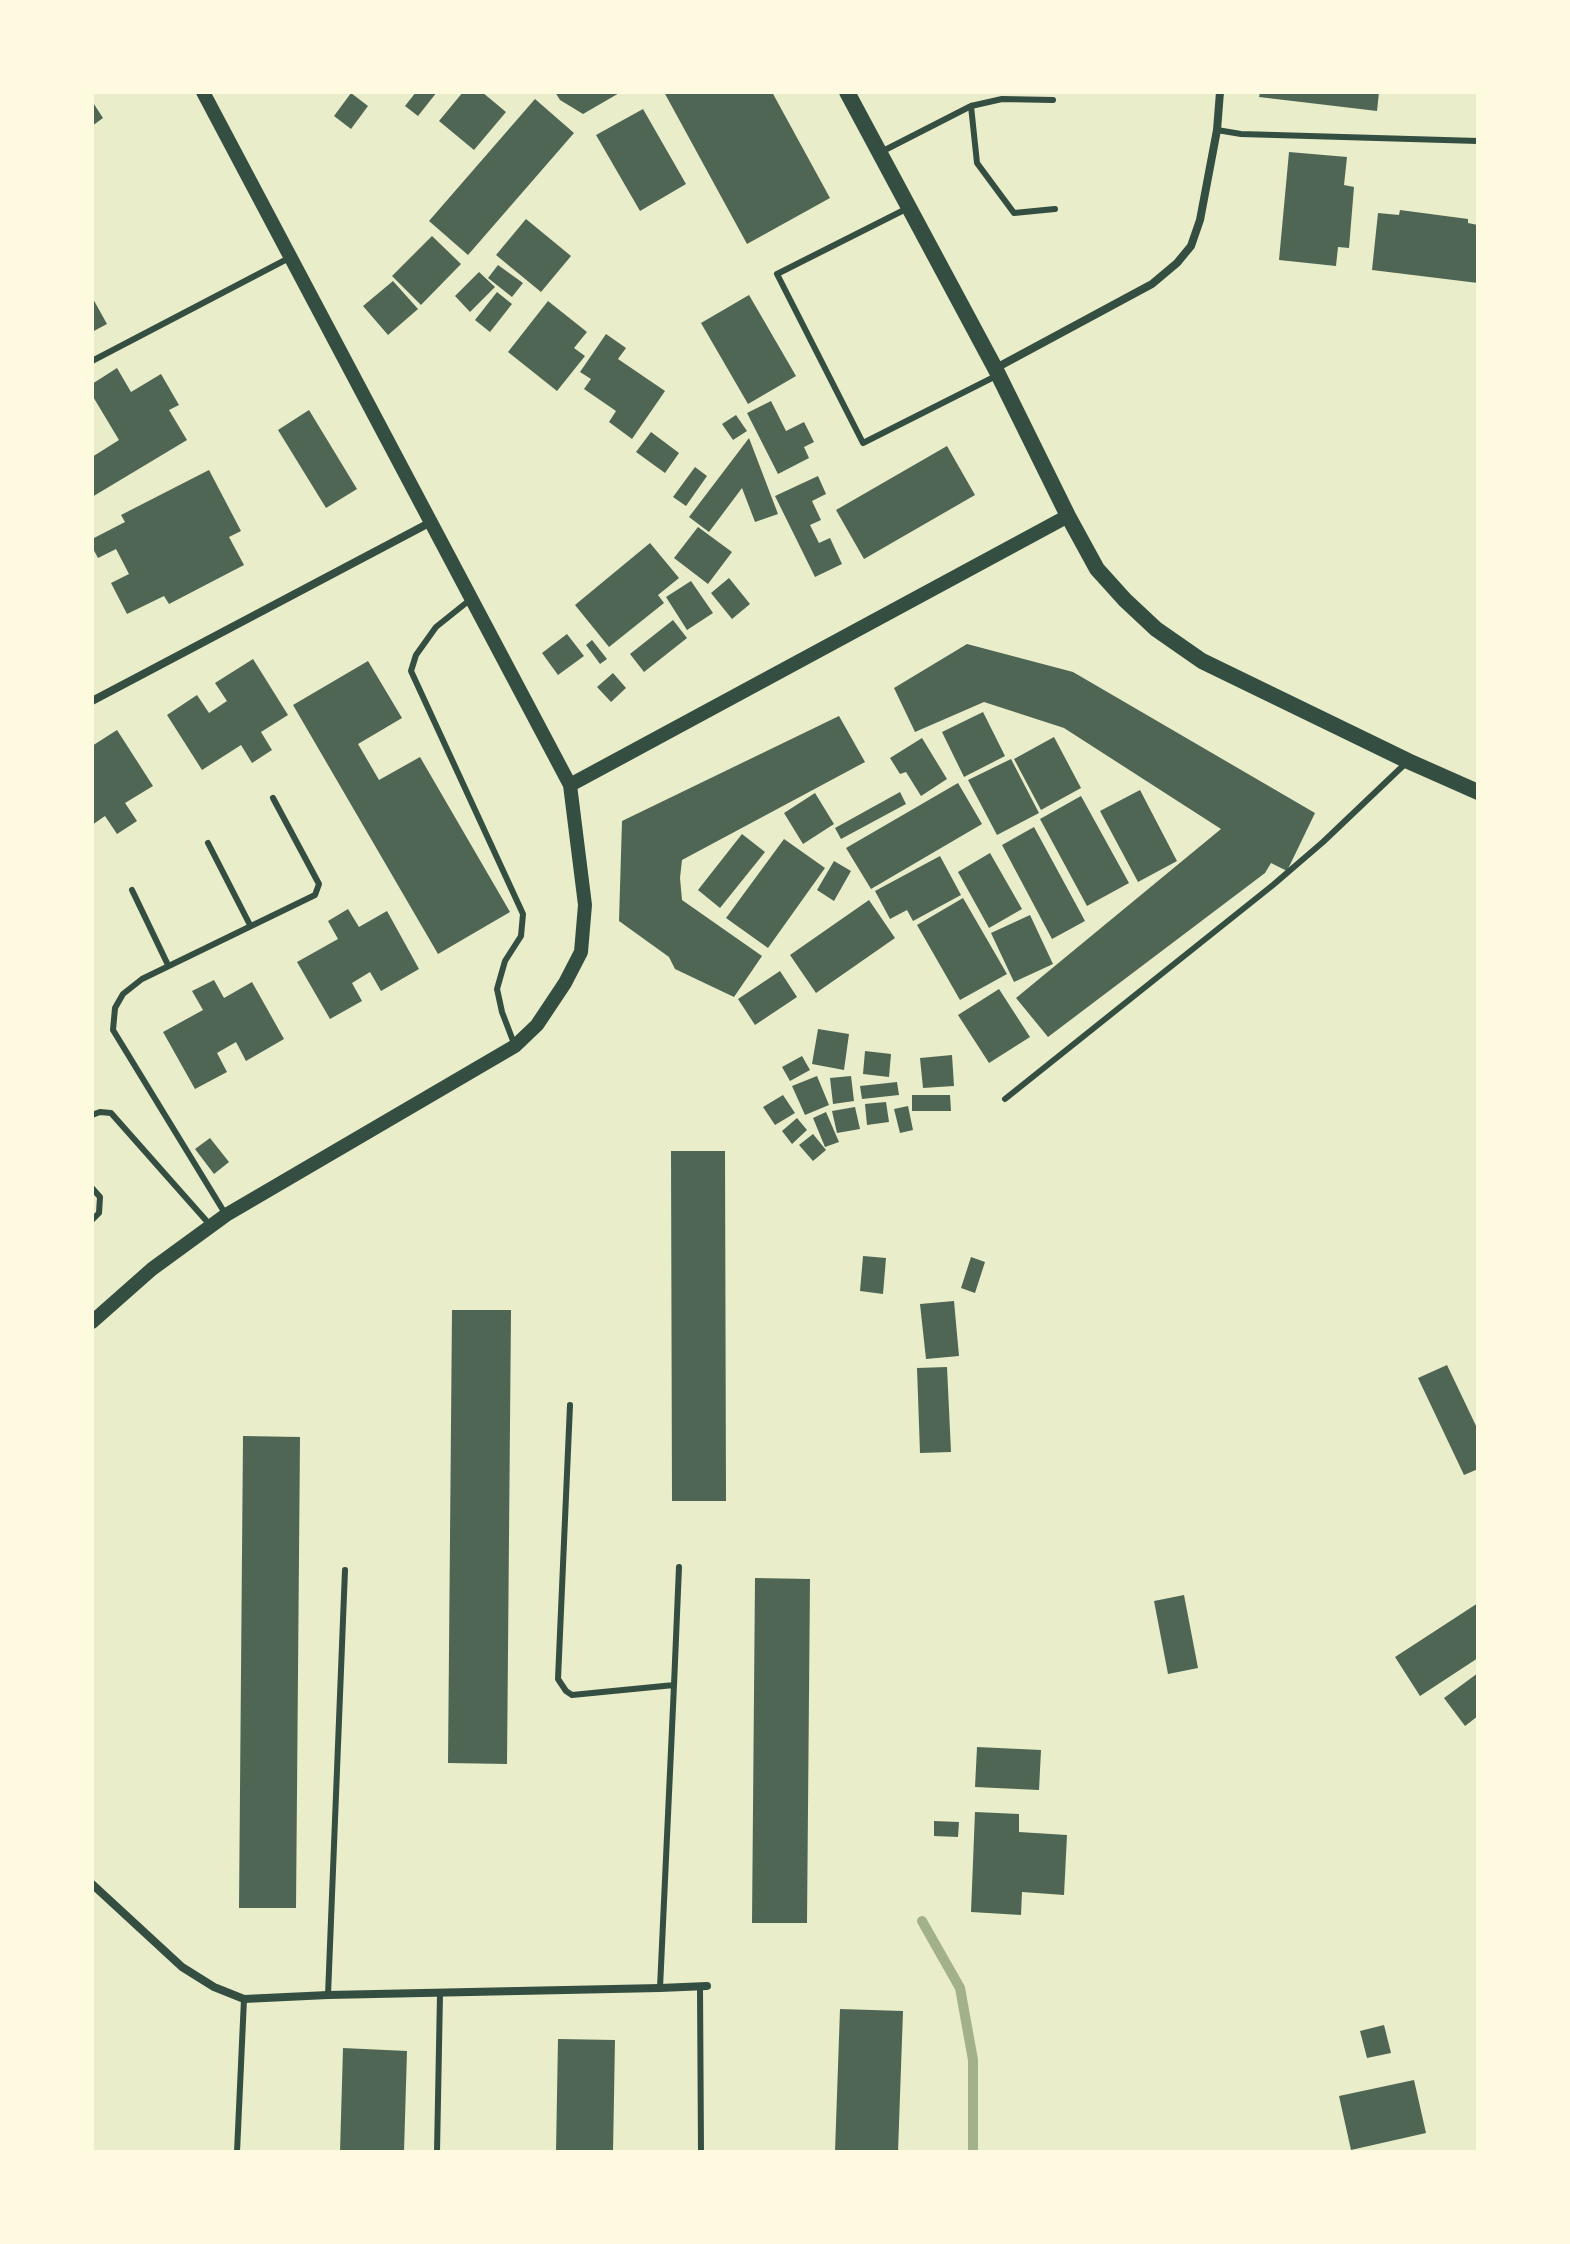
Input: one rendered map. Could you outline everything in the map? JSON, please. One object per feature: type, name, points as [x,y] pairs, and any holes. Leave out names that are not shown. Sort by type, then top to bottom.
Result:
[{"type":"main road","points":[[847,92],[1097,569],[1156,629],[1202,661],[1478,792]]},
{"type":"street","points":[[92,1322],[152,1269],[226,1215],[515,1046],[537,1025],[581,952],[585,905],[570,785],[203,92]]},
{"type":"street","points":[[996,372],[1152,284],[1177,263],[1191,246],[1200,220],[1217,130],[1220,92]]},
{"type":"street","points":[[570,785],[1068,516]]},
{"type":"street","points":[[92,701],[431,522]]},
{"type":"street","points":[[92,1885],[182,1967],[214,1987],[244,1999],[704,1986]]},
{"type":"lane","points":[[878,153],[971,106],[1002,99],[1053,100]]},
{"type":"lane","points":[[971,106],[977,163],[1014,213],[1055,209]]},
{"type":"lane","points":[[1217,130],[1241,134],[1478,141]]},
{"type":"lane","points":[[908,208],[777,274],[863,443],[996,372]]},
{"type":"lane","points":[[92,361],[291,257]]},
{"type":"lane","points":[[471,599],[436,627],[416,655],[411,671],[523,914],[521,936],[505,961],[497,989],[515,1046]]},
{"type":"lane","points":[[1005,1099],[1273,885],[1408,761]]},
{"type":"lane","points":[[226,1215],[113,1030],[115,1008],[123,994],[142,979],[315,895],[319,884],[273,798]]},
{"type":"lane","points":[[208,843],[250,925]]},
{"type":"lane","points":[[132,890],[168,965]]},
{"type":"lane","points":[[92,1115],[111,1113],[211,1226]]},
{"type":"lane","points":[[92,1188],[100,1197],[99,1213],[92,1220]]},
{"type":"lane","points":[[570,1405],[558,1679],[572,1695],[674,1685]]},
{"type":"lane","points":[[660,1988],[679,1567]]},
{"type":"lane","points":[[328,1995],[345,1570]]},
{"type":"lane","points":[[701,2152],[704,1986]]},
{"type":"lane","points":[[437,2152],[440,1994]]},
{"type":"lane","points":[[237,2152],[244,1999]]},
{"type":"building","points":[[416,92],[437,92],[418,116],[405,106]]},
{"type":"building","points":[[463,92],[482,92],[506,112],[474,150],[439,121]]},
{"type":"building","points":[[555,92],[621,92],[583,114],[560,100]]},
{"type":"building","points":[[664,92],[772,92],[830,198],[747,244]]},
{"type":"building","points":[[1260,92],[1379,92],[1377,111],[1259,97]]},
{"type":"building","points":[[351,93],[368,106],[351,129],[334,116]]},
{"type":"building","points":[[535,99],[574,133],[468,255],[429,221]]},
{"type":"building","points":[[92,101],[103,118],[92,126]]},
{"type":"building","points":[[643,109],[686,184],[640,211],[596,135]]},
{"type":"building","points":[[1289,152],[1347,157],[1344,185],[1354,187],[1349,248],[1338,247],[1336,266],[1279,260]]},
{"type":"building","points":[[1400,210],[1468,219],[1468,223],[1478,225],[1478,283],[1372,270],[1378,213],[1399,215]]},
{"type":"building","points":[[526,219],[571,256],[541,292],[496,255]]},
{"type":"building","points":[[432,236],[461,264],[421,305],[392,276]]},
{"type":"building","points":[[498,265],[523,283],[512,297],[488,278]]},
{"type":"building","points":[[479,272],[495,287],[470,312],[455,296]]},
{"type":"building","points":[[393,281],[418,309],[388,335],[363,306]]},
{"type":"building","points":[[497,292],[512,304],[490,332],[475,320]]},
{"type":"building","points":[[749,295],[796,376],[748,404],[701,323]]},
{"type":"building","points":[[92,297],[107,324],[92,332]]},
{"type":"building","points":[[548,301],[587,332],[574,348],[585,356],[557,391],[508,352]]},
{"type":"building","points":[[606,334],[626,348],[618,359],[665,391],[632,439],[609,422],[616,411],[584,389],[591,379],[580,372]]},
{"type":"building","points":[[117,368],[131,392],[161,374],[179,405],[169,410],[187,440],[92,497],[92,457],[119,440],[92,395],[92,384]]},
{"type":"building","points":[[771,401],[786,431],[804,422],[814,442],[804,447],[809,458],[778,474],[747,413]]},
{"type":"building","points":[[309,410],[357,489],[326,508],[278,430]]},
{"type":"building","points":[[736,415],[747,431],[733,440],[722,424]]},
{"type":"building","points":[[651,432],[679,453],[665,473],[636,452]]},
{"type":"building","points":[[749,438],[778,514],[755,522],[742,488],[709,532],[689,517]]},
{"type":"building","points":[[947,446],[975,495],[864,559],[836,510]]},
{"type":"building","points":[[695,467],[707,476],[686,506],[673,497]]},
{"type":"building","points":[[209,470],[241,531],[229,537],[244,565],[169,604],[164,596],[127,614],[111,583],[129,574],[116,549],[98,558],[92,547],[92,539],[125,522],[121,515]]},
{"type":"building","points":[[818,476],[826,494],[812,501],[821,520],[810,525],[819,543],[830,538],[842,564],[815,577],[775,496]]},
{"type":"building","points":[[698,527],[732,552],[708,584],[674,558]]},
{"type":"building","points":[[650,543],[679,578],[658,595],[664,603],[609,647],[575,605]]},
{"type":"building","points":[[729,578],[750,604],[732,619],[711,593]]},
{"type":"building","points":[[691,581],[713,613],[687,630],[666,597]]},
{"type":"building","points":[[673,620],[687,638],[644,672],[630,654]]},
{"type":"building","points":[[567,634],[584,656],[558,675],[542,653]]},
{"type":"building","points":[[592,640],[607,659],[600,664],[586,645]]},
{"type":"building","points":[[967,644],[1073,672],[1315,813],[1287,871],[1271,863],[1265,873],[1048,1037],[1016,998],[1221,829],[1064,728],[984,702],[915,732],[894,688]]},
{"type":"building","points":[[253,659],[288,715],[261,732],[272,750],[252,763],[241,745],[202,770],[167,715],[197,695],[209,713],[227,701],[215,683]]},
{"type":"building","points":[[368,661],[402,718],[358,744],[379,780],[420,757],[510,912],[438,954],[293,705]]},
{"type":"building","points":[[613,673],[626,688],[611,702],[597,687]]},
{"type":"building","points":[[983,712],[1005,756],[964,777],[942,732]]},
{"type":"building","points":[[839,716],[865,762],[682,860],[682,900],[762,956],[734,997],[675,969],[669,957],[619,921],[622,821]]},
{"type":"building","points":[[117,730],[153,786],[125,803],[137,821],[117,834],[105,816],[92,825],[92,746]]},
{"type":"building","points":[[1054,737],[1081,788],[1041,810],[1014,759]]},
{"type":"building","points":[[922,738],[947,779],[921,796],[906,772],[900,774],[890,758]]},
{"type":"building","points":[[1011,759],[1039,813],[997,835],[968,780]]},
{"type":"building","points":[[958,783],[982,824],[871,889],[846,848]]},
{"type":"building","points":[[1140,790],[1177,861],[1138,882],[1100,811]]},
{"type":"building","points":[[900,792],[906,804],[841,839],[835,828]]},
{"type":"building","points":[[815,793],[834,824],[803,844],[784,813]]},
{"type":"building","points":[[1081,796],[1129,883],[1087,906],[1040,819]]},
{"type":"building","points":[[1034,827],[1085,921],[1052,939],[1002,845]]},
{"type":"building","points":[[742,834],[765,852],[720,908],[698,890]]},
{"type":"building","points":[[784,839],[825,868],[768,948],[726,918]]},
{"type":"building","points":[[990,853],[1022,909],[989,928],[958,872]]},
{"type":"building","points":[[940,856],[961,895],[913,921],[907,910],[890,919],[875,891]]},
{"type":"building","points":[[834,861],[851,871],[834,901],[817,890]]},
{"type":"building","points":[[963,898],[1007,974],[960,1000],[917,925]]},
{"type":"building","points":[[869,900],[895,938],[816,993],[790,955]]},
{"type":"building","points":[[348,909],[359,927],[387,911],[419,969],[381,991],[370,972],[352,983],[362,1001],[330,1019],[297,962],[338,939],[328,921]]},
{"type":"building","points":[[1030,915],[1053,964],[1014,982],[991,933]]},
{"type":"building","points":[[780,971],[797,997],[755,1025],[738,999]]},
{"type":"building","points":[[214,980],[224,998],[252,982],[284,1039],[246,1061],[236,1042],[217,1053],[227,1072],[195,1089],[163,1032],[203,1010],[192,991]]},
{"type":"building","points":[[999,989],[1030,1037],[989,1063],[958,1015]]},
{"type":"building","points":[[818,1029],[849,1034],[844,1070],[812,1064]]},
{"type":"building","points":[[865,1051],[891,1054],[889,1077],[863,1074]]},
{"type":"building","points":[[952,1055],[954,1086],[923,1088],[920,1058]]},
{"type":"building","points":[[802,1056],[810,1070],[790,1081],[782,1067]]},
{"type":"building","points":[[817,1076],[829,1105],[805,1115],[792,1086]]},
{"type":"building","points":[[851,1076],[854,1101],[833,1104],[830,1078]]},
{"type":"building","points":[[897,1082],[899,1095],[862,1099],[860,1086]]},
{"type":"building","points":[[783,1095],[795,1113],[775,1125],[763,1107]]},
{"type":"building","points":[[912,1095],[950,1095],[951,1111],[912,1111]]},
{"type":"building","points":[[886,1102],[889,1122],[867,1125],[865,1104]]},
{"type":"building","points":[[908,1106],[913,1130],[900,1133],[894,1109]]},
{"type":"building","points":[[855,1107],[860,1129],[837,1133],[832,1111]]},
{"type":"building","points":[[826,1112],[839,1142],[825,1147],[813,1118]]},
{"type":"building","points":[[797,1118],[807,1130],[792,1144],[782,1131]]},
{"type":"building","points":[[813,1134],[826,1150],[813,1161],[799,1145]]},
{"type":"building","points":[[210,1138],[229,1162],[214,1174],[195,1149]]},
{"type":"building","points":[[671,1151],[725,1151],[726,1501],[672,1501]]},
{"type":"building","points":[[863,1256],[886,1258],[883,1294],[860,1291]]},
{"type":"building","points":[[971,1257],[985,1262],[975,1293],[961,1288]]},
{"type":"building","points":[[954,1301],[959,1356],[926,1359],[920,1304]]},
{"type":"building","points":[[452,1310],[511,1310],[507,1764],[448,1763]]},
{"type":"building","points":[[1447,1365],[1478,1430],[1478,1469],[1464,1475],[1418,1378]]},
{"type":"building","points":[[947,1367],[951,1452],[920,1453],[917,1368]]},
{"type":"building","points":[[243,1436],[300,1437],[296,1908],[239,1908]]},
{"type":"building","points":[[755,1578],[810,1579],[807,1923],[752,1923]]},
{"type":"building","points":[[1184,1595],[1198,1668],[1168,1674],[1154,1601]]},
{"type":"building","points":[[1478,1603],[1478,1658],[1420,1696],[1395,1657]]},
{"type":"building","points":[[1478,1673],[1478,1716],[1465,1726],[1444,1698]]},
{"type":"building","points":[[977,1747],[1041,1750],[1039,1790],[975,1787]]},
{"type":"building","points":[[975,1812],[1019,1814],[1019,1832],[1067,1835],[1064,1895],[1022,1892],[1021,1915],[971,1912]]},
{"type":"building","points":[[934,1821],[959,1822],[958,1837],[934,1836]]},
{"type":"building","points":[[840,2009],[903,2011],[898,2152],[835,2152]]},
{"type":"building","points":[[1384,2025],[1391,2053],[1367,2058],[1360,2031]]},
{"type":"building","points":[[558,2039],[615,2040],[613,2152],[556,2152]]},
{"type":"building","points":[[343,2048],[407,2051],[404,2152],[340,2152]]},
{"type":"building","points":[[1414,2080],[1426,2133],[1351,2150],[1339,2096]]},
{"type":"waterway","points":[[922,1921],[960,1988],[973,2060],[973,2152]]}]
